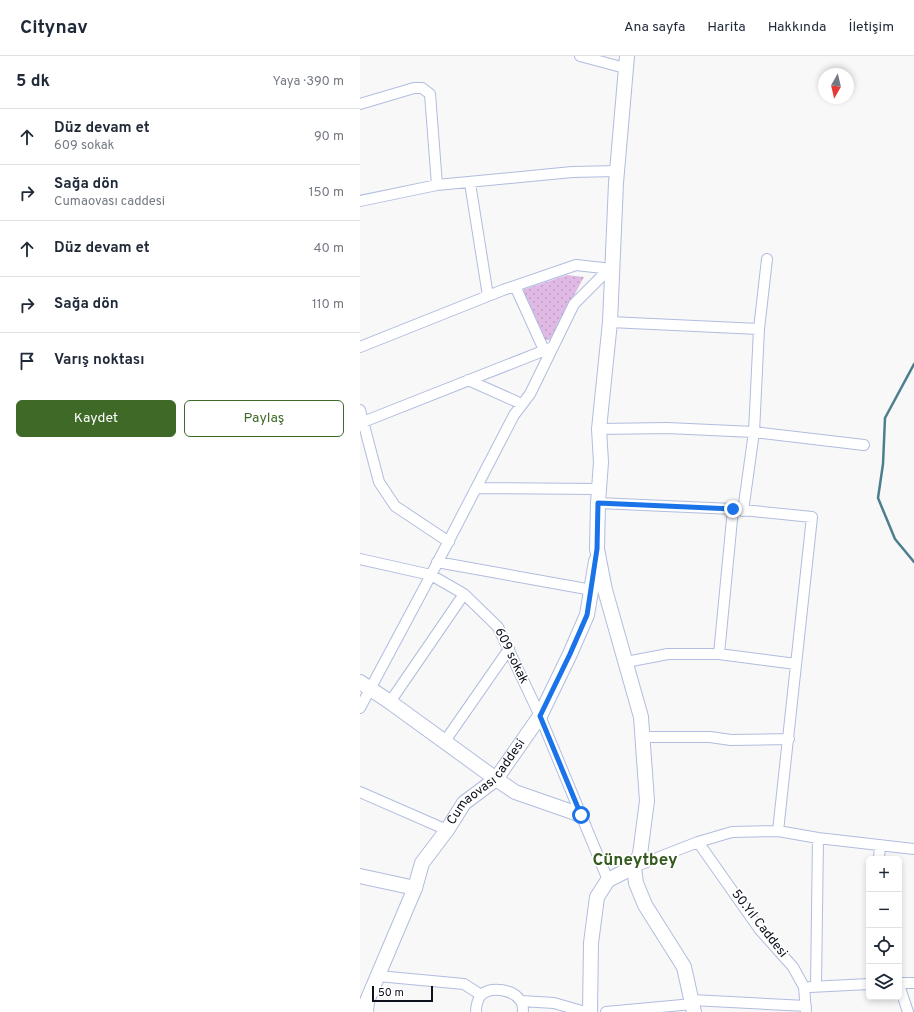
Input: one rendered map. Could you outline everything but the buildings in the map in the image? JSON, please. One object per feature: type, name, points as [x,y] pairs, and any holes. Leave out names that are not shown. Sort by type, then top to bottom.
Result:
[{"type":"main road","points":[[626,62],[617,171],[610,322],[599,429],[601,462],[597,549],[605,590],[641,717],[647,801],[640,854],[634,867],[636,883],[645,905],[684,967],[693,1005]]},
{"type":"main road","name":"Cumaovası caddesi","points":[[366,1012],[367,1001],[415,888],[422,863],[447,830],[464,803],[496,779],[540,716],[587,615],[597,549]]},
{"type":"main road","points":[[365,685],[515,792],[581,815]]},
{"type":"main road","points":[[590,1012],[591,943],[597,897],[608,880],[634,867]]},
{"type":"main road","points":[[360,876],[415,888]]},
{"type":"street","points":[[580,56],[626,62]]},
{"type":"street","points":[[360,104],[414,88],[422,88],[430,94],[437,185]]},
{"type":"street","points":[[360,200],[437,185],[572,172],[617,171]]},
{"type":"street","points":[[470,183],[488,296]]},
{"type":"street","points":[[719,654],[738,510],[754,432],[760,329],[767,259]]},
{"type":"street","points":[[360,347],[488,296],[576,264],[612,269]]},
{"type":"street","points":[[360,708],[365,685],[431,575],[514,415],[530,394],[548,349],[574,304],[602,276],[612,269]]},
{"type":"street","points":[[515,286],[548,349]]},
{"type":"street","points":[[610,322],[760,329]]},
{"type":"street","points":[[363,426],[468,380],[548,349]]},
{"type":"street","points":[[468,380],[522,404]]},
{"type":"street","points":[[360,410],[363,426],[380,482],[394,506],[449,542]]},
{"type":"street","points":[[599,429],[667,428],[754,432],[864,445]]},
{"type":"street","points":[[476,488],[599,489]]},
{"type":"street","points":[[598,503],[738,510],[812,517],[778,831]]},
{"type":"street","name":"609 sokak","points":[[360,559],[431,575],[464,594],[498,626],[540,716],[608,880]]},
{"type":"street","points":[[437,562],[592,590]]},
{"type":"street","points":[[390,702],[464,594]]},
{"type":"street","points":[[445,741],[509,649]]},
{"type":"street","points":[[626,662],[668,654],[719,654],[796,664]]},
{"type":"street","points":[[643,737],[710,737],[731,740],[789,739]]},
{"type":"street","points":[[360,792],[447,830]]},
{"type":"street","points":[[634,867],[698,842],[732,832],[778,831],[818,838],[914,849]]},
{"type":"street","points":[[816,986],[818,838]]},
{"type":"street","name":"50.Yıl Caddesi","points":[[698,842],[760,930],[793,967],[804,987],[806,1009]]},
{"type":"street","points":[[879,856],[880,845]]},
{"type":"street","points":[[378,976],[464,984],[481,995]]},
{"type":"street","points":[[902,984],[914,983]]},
{"type":"street","points":[[804,987],[866,984]]},
{"type":"street","points":[[476,1012],[477,1004],[481,995],[489,991],[502,990],[512,992],[522,1001],[524,1012]]},
{"type":"street","points":[[902,993],[908,1012]]},
{"type":"street","points":[[522,1001],[554,1003],[585,1012]]},
{"type":"street","points":[[606,1012],[693,1005],[806,1009]]},
{"type":"shaded area","points":[[567,275],[584,277],[550,340],[545,340],[522,290]]},
{"type":"waterway","points":[[914,364],[885,418],[883,464],[878,498],[895,539],[914,562]]},
{"type":"district","name":"Cüneytbey","points":[[635,861]]},
{"type":"route","points":[[581,815],[540,716],[587,615],[597,549],[598,503],[733,509]]}]
